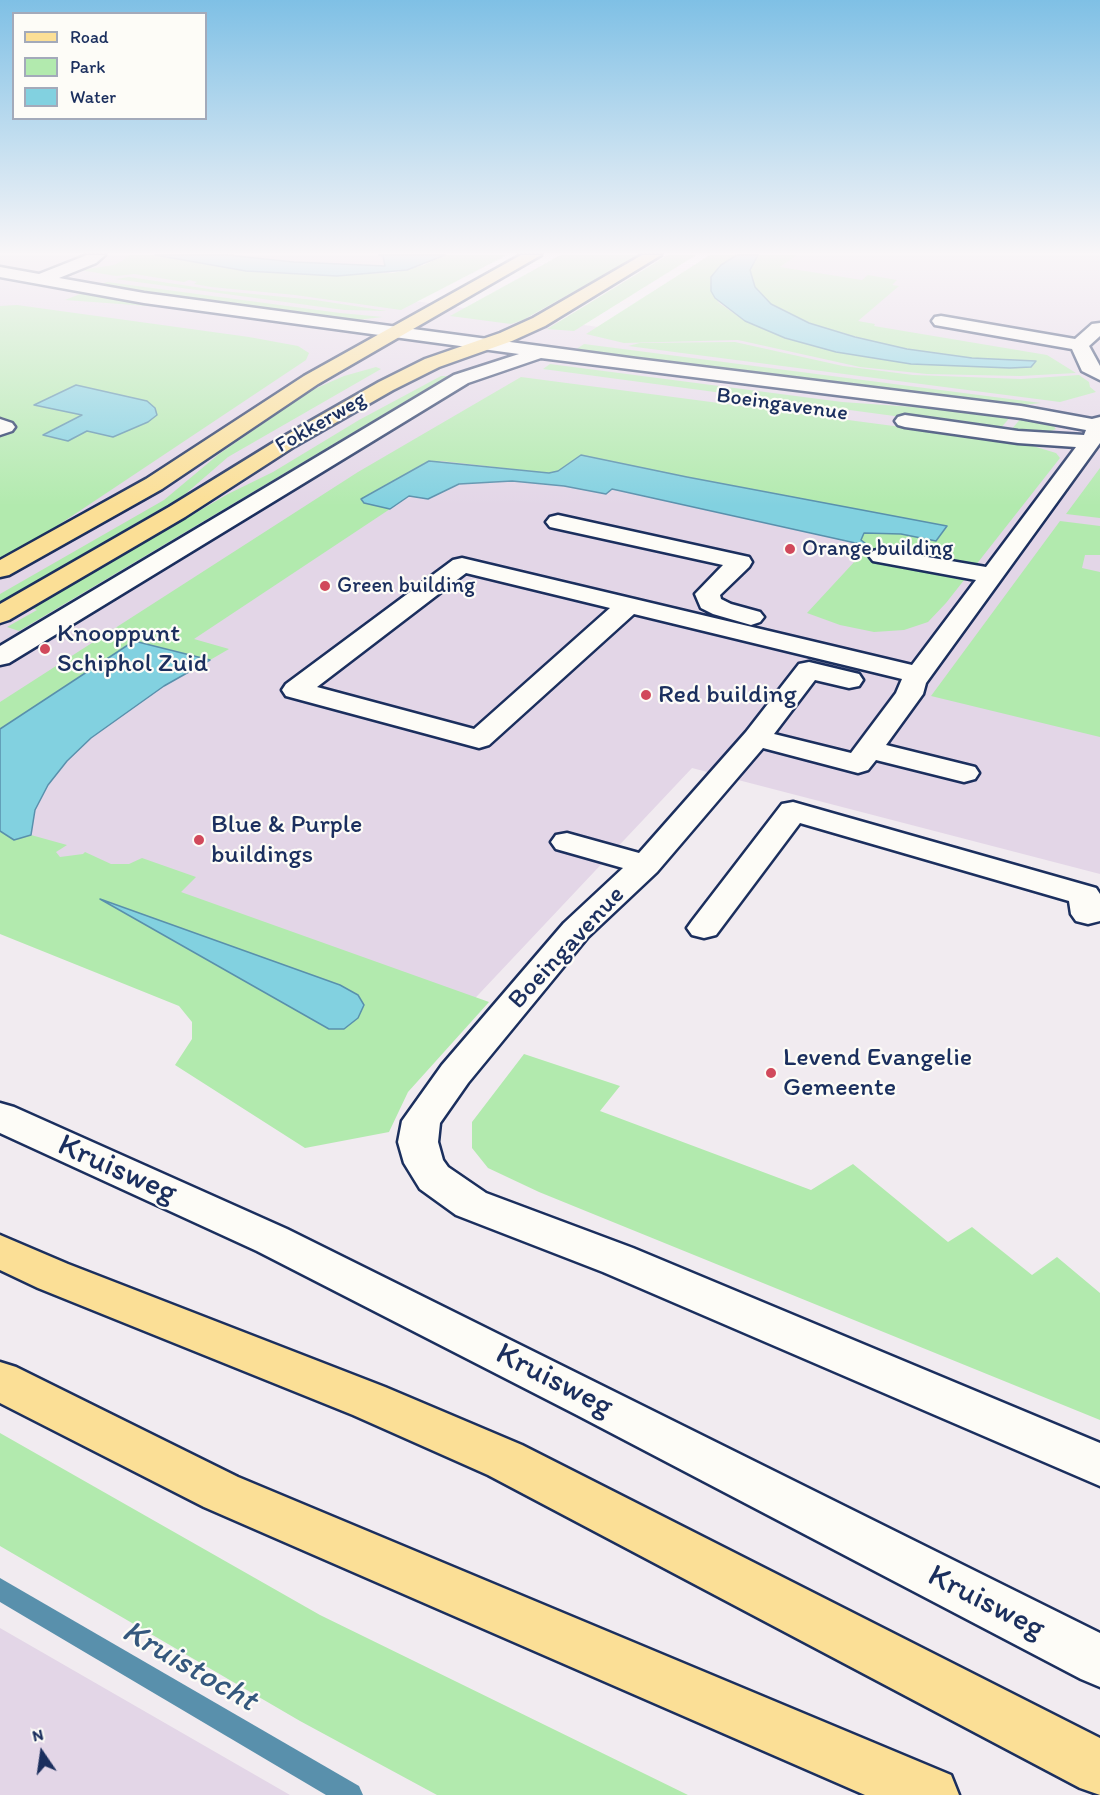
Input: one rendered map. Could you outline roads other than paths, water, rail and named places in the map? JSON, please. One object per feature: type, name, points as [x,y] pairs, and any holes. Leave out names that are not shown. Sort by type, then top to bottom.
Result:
[{"type":"main road","name":"Fokkerweg","points":[[0,570],[154,484],[310,380],[381,339]]},
{"type":"main road","name":"Fokkerweg","points":[[0,615],[185,508],[310,428],[405,376],[444,358],[498,339]]},
{"type":"main road","points":[[0,1251],[54,1276],[369,1401],[505,1460],[1100,1768]]},
{"type":"main road","points":[[0,1381],[221,1492],[931,1795]]},
{"type":"street","name":"Boeingavenue","points":[[448,339],[485,344],[545,362],[1021,412],[1098,432]]},
{"type":"street","points":[[1043,339],[1079,345]]},
{"type":"street","points":[[1079,345],[1086,339]]},
{"type":"street","name":"Boeingavenue","points":[[344,344],[499,366],[545,362]]},
{"type":"street","points":[[1079,345],[1089,367],[1100,374]]},
{"type":"street","name":"Fokkerweg","points":[[0,657],[452,384],[467,376],[499,366]]},
{"type":"street","points":[[887,419],[1018,437],[1098,432]]},
{"type":"street","points":[[756,738],[858,764],[992,575],[1098,432]]},
{"type":"street","points":[[558,522],[740,562],[707,594],[710,603],[722,609],[798,629],[920,676]]},
{"type":"street","points":[[881,556],[992,575]]},
{"type":"street","points":[[629,605],[479,739],[296,690],[462,565],[629,605],[920,676]]},
{"type":"street","name":"Boeingavenue","points":[[920,676],[809,670],[756,738],[646,865],[576,930],[455,1074],[421,1120],[418,1142],[424,1163],[434,1178],[471,1204],[618,1260],[1100,1466]]},
{"type":"street","points":[[869,750],[964,773]]},
{"type":"street","points":[[704,928],[793,811],[1084,895],[1088,915]]},
{"type":"street","points":[[567,842],[646,865]]},
{"type":"street","name":"Kruisweg","points":[[0,1117],[272,1240],[593,1401],[1100,1661]]},
{"type":"water","points":[[788,339],[863,339],[907,349],[972,358],[1036,361],[1031,367],[1010,368],[911,364],[836,352]]},
{"type":"water","points":[[76,385],[147,401],[155,408],[157,415],[148,422],[113,437],[87,431],[68,441],[43,435],[82,415],[34,405]]},
{"type":"water","points":[[581,455],[947,526],[936,541],[901,534],[864,533],[861,540],[869,546],[612,489],[606,494],[564,486],[512,481],[459,484],[428,499],[409,496],[390,509],[364,503],[361,499],[429,461],[549,473],[558,471]]},
{"type":"water","points":[[134,641],[210,660],[164,686],[91,738],[67,761],[48,785],[35,810],[31,835],[14,840],[0,831],[0,729]]},
{"type":"water","points":[[100,899],[340,985],[358,995],[364,1005],[358,1018],[344,1029],[329,1029]]},
{"type":"waterway","name":"Kruistocht","points":[[0,1589],[350,1795]]},
{"type":"place","name":"Orange building","points":[[790,549]]},
{"type":"place","name":"Green building","points":[[325,586]]},
{"type":"place","name":"Knooppunt Schiphol Zuid","points":[[45,649]]},
{"type":"place","name":"Red building","points":[[646,695]]},
{"type":"place","name":"Blue & Purple buildings","points":[[199,840]]},
{"type":"place","name":"Levend Evangelie Gemeente","points":[[771,1073]]}]
